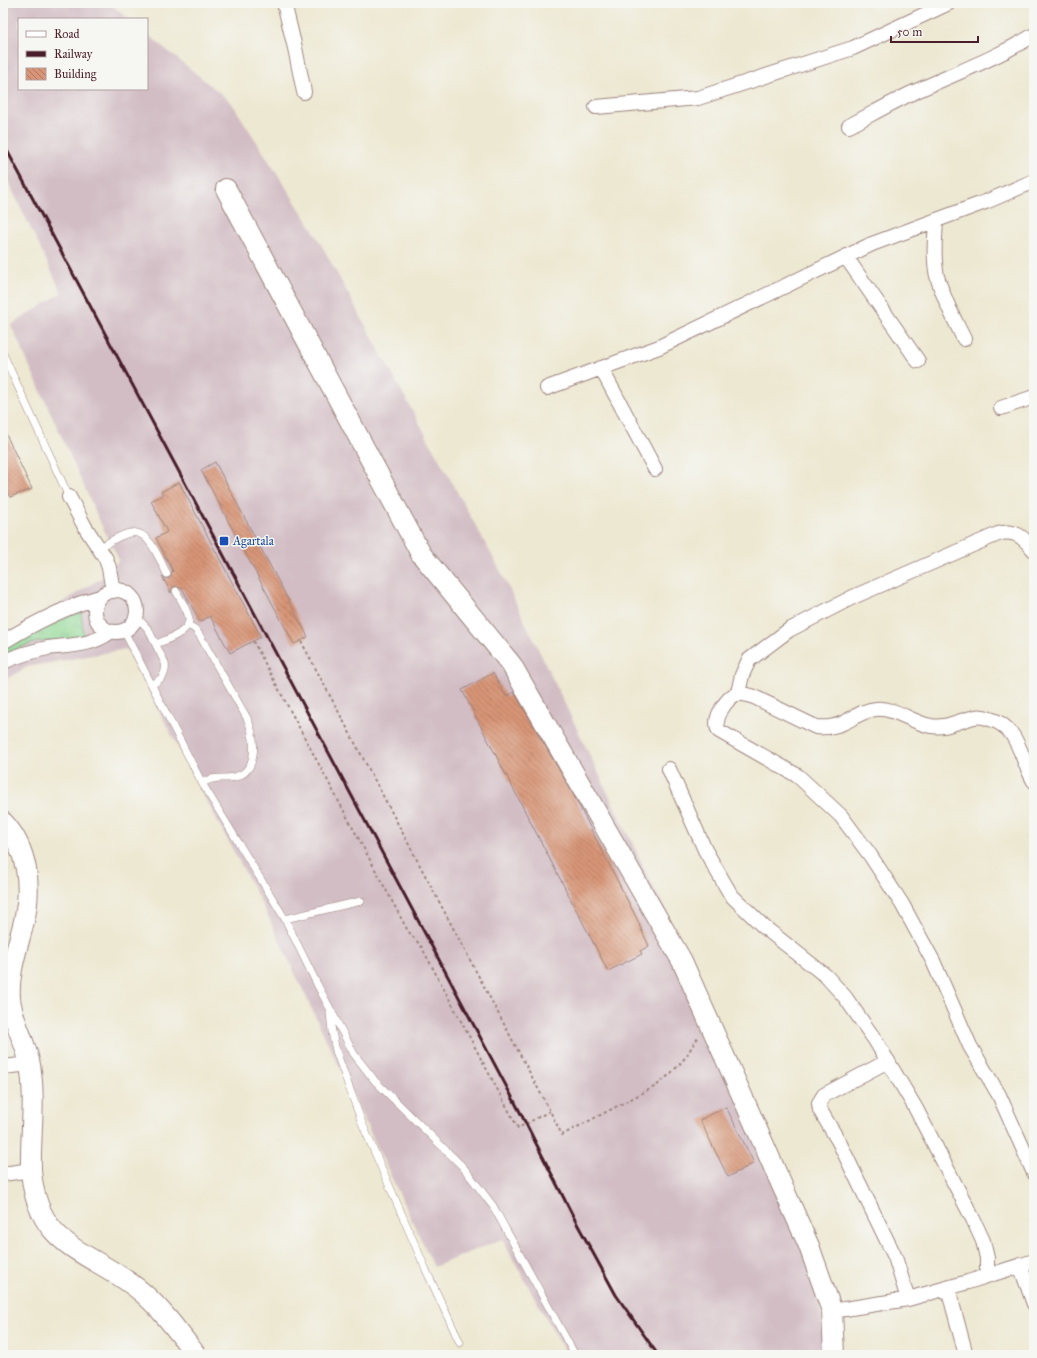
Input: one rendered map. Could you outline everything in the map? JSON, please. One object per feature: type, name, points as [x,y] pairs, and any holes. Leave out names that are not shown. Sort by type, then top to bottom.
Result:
[{"type":"street","points":[[284,3],[296,48],[304,92]]},
{"type":"street","points":[[596,106],[698,98],[853,48],[949,3]]},
{"type":"street","points":[[849,126],[910,94],[978,65],[1034,35]]},
{"type":"street","points":[[547,388],[659,347],[872,244],[988,201],[1034,181]]},
{"type":"street","points":[[226,189],[421,554],[511,664],[682,962],[809,1246],[832,1312],[834,1355]]},
{"type":"street","points":[[936,220],[935,250],[938,277],[950,311],[964,339]]},
{"type":"street","points":[[846,257],[918,361]]},
{"type":"street","points":[[601,368],[655,469]]},
{"type":"street","points":[[1001,408],[1034,397]]},
{"type":"street","points":[[69,498],[110,568],[106,594],[96,603],[96,617],[99,624],[104,629],[117,631]]},
{"type":"street","points":[[738,693],[742,675],[749,660],[789,630],[853,597],[998,534],[1006,532],[1019,536],[1034,550]]},
{"type":"street","points":[[3,642],[57,612],[106,594],[120,591],[126,593],[132,598],[137,610],[136,616],[129,628],[117,631],[91,642],[28,652],[3,662]]},
{"type":"street","points":[[1034,781],[1014,735],[996,720],[983,716],[941,727],[935,727],[887,710],[877,708],[826,728],[816,727],[752,696],[738,693],[730,698],[718,716],[716,726],[719,731],[798,776],[841,816],[870,855],[902,904],[933,960],[970,1046],[999,1095],[1034,1173]]},
{"type":"street","points":[[669,769],[705,850],[731,895],[764,927],[826,976],[845,997],[875,1040],[915,1107],[973,1219],[984,1246],[987,1258],[987,1276]]},
{"type":"street","points":[[3,822],[11,830],[19,844],[25,860],[27,880],[27,900],[24,920],[10,947],[10,999],[13,1013],[30,1064],[32,1083],[31,1170],[34,1191],[41,1213],[57,1236],[70,1246],[124,1279],[144,1294],[160,1310],[196,1355]]},
{"type":"street","points":[[888,1061],[832,1090],[824,1095],[819,1103],[820,1110],[839,1142],[895,1257],[908,1298]]},
{"type":"street","points":[[3,1067],[30,1064]]},
{"type":"street","points":[[3,1174],[31,1170]]},
{"type":"street","points":[[832,1312],[908,1298],[948,1288],[1034,1261]]},
{"type":"street","points":[[1020,1265],[1034,1304]]},
{"type":"street","points":[[948,1288],[966,1355]]},
{"type":"lane","points":[[3,354],[69,498]]},
{"type":"lane","points":[[99,548],[131,532],[137,533],[149,540],[167,574]]},
{"type":"lane","points":[[156,644],[179,633],[188,625],[189,619],[187,612],[176,591]]},
{"type":"lane","points":[[136,616],[148,629],[162,655],[166,670],[160,680],[152,685]]},
{"type":"lane","points":[[188,625],[195,629],[200,636],[247,718],[252,728],[254,746],[249,768],[244,773],[238,777],[209,779],[202,783]]},
{"type":"lane","points":[[117,631],[152,685],[202,783],[285,919],[354,1054],[375,1082],[463,1167],[493,1206],[575,1355]]},
{"type":"lane","points":[[285,919],[361,901]]},
{"type":"lane","points":[[330,1009],[332,1032],[336,1051],[362,1123],[426,1270],[460,1342]]},
{"type":"path","points":[[253,641],[408,931],[420,946],[518,1128],[550,1111]]},
{"type":"path","points":[[301,641],[562,1135],[656,1086],[670,1075],[685,1058],[692,1045],[704,1034],[710,1023]]},
{"type":"shaded area","points":[[3,3],[109,3],[128,18],[18,18],[18,90],[148,90],[148,35],[231,102],[312,228],[500,570],[702,987],[796,1212],[820,1296],[824,1355],[567,1355],[502,1239],[434,1267],[264,908],[126,649],[27,667],[3,681],[3,639],[105,576],[119,560],[101,524],[11,325],[62,293],[3,171]]},
{"type":"green space","points":[[81,611],[84,638],[37,642],[3,655],[3,649],[36,631]]},
{"type":"building","points":[[3,428],[32,489],[10,497],[3,484]]},
{"type":"building","points":[[215,462],[308,637],[294,644],[201,470]]},
{"type":"building","points":[[179,482],[261,637],[230,653],[210,616],[200,622],[182,588],[174,586],[171,593],[162,576],[169,579],[171,572],[173,571],[156,538],[167,532],[151,501],[163,495],[161,492]]},
{"type":"building","points":[[493,673],[506,697],[514,692],[572,792],[640,925],[649,946],[640,951],[642,954],[608,971],[462,690]]},
{"type":"building","points":[[726,1107],[754,1163],[728,1177],[700,1120]]},
{"type":"railway","points":[[3,143],[520,1112],[575,1220],[616,1295],[658,1355]]},
{"type":"place","name":"Agartala","points":[[224,541]]}]
